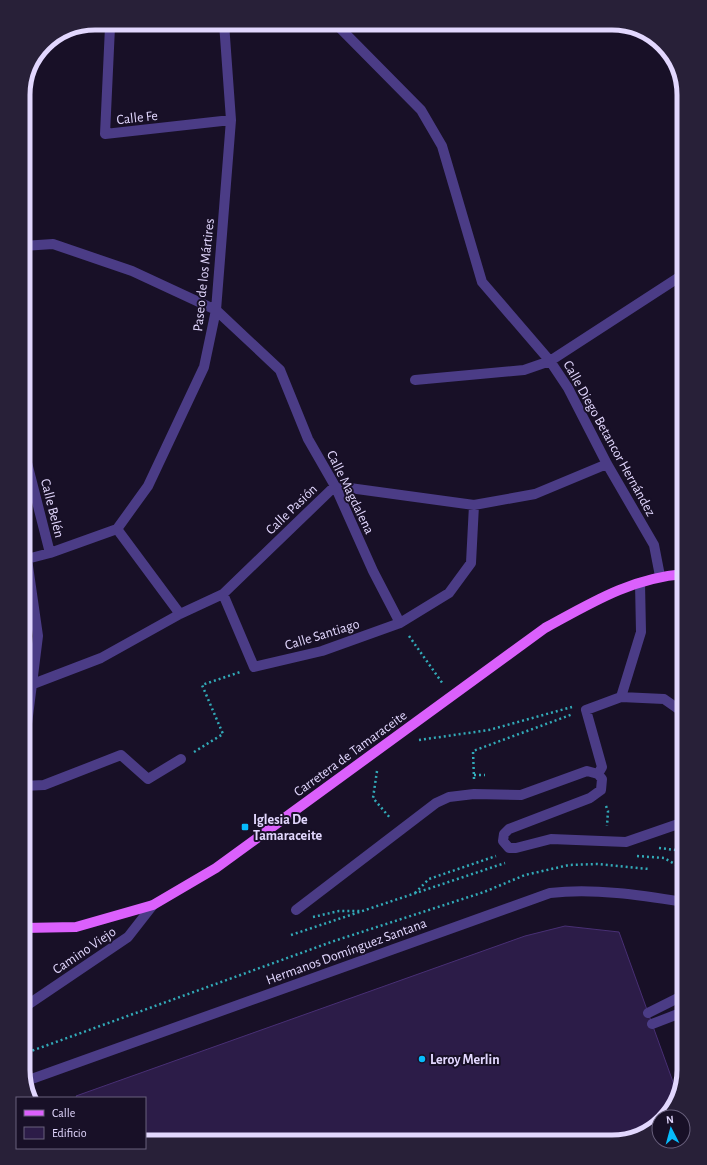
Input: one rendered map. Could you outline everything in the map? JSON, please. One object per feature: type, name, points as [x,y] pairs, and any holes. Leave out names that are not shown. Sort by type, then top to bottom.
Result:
[{"type":"main road","name":"Carretera de Tamaraceite","points":[[30,928],[76,927],[153,905],[216,868],[545,628],[604,596],[660,576],[677,575]]},
{"type":"street","name":"Calle Fe","points":[[110,30],[105,134],[231,120]]},
{"type":"street","name":"Paseo de los Mártires","points":[[117,529],[148,486],[204,367],[216,310],[231,120],[225,30]]},
{"type":"street","name":"Calle Diego Betancor Hernández","points":[[342,30],[421,110],[442,146],[482,282],[550,361],[568,388],[606,464],[654,545],[660,576]]},
{"type":"street","name":"Calle Magdalena","points":[[30,246],[53,244],[132,271],[216,310],[280,370],[308,439],[335,486],[373,571],[400,623]]},
{"type":"street","points":[[415,380],[524,370],[550,361],[677,279]]},
{"type":"street","name":"Calle Pasión","points":[[30,684],[101,658],[180,614],[223,594],[335,486],[474,505],[535,494],[606,464]]},
{"type":"street","name":"Calle Belén","points":[[30,474],[50,553]]},
{"type":"street","name":"Calle Santiago","points":[[254,668],[322,651],[400,623],[449,593],[471,563],[474,505]]},
{"type":"street","points":[[30,559],[117,529],[180,614]]},
{"type":"street","points":[[621,697],[641,632],[640,583]]},
{"type":"street","points":[[30,589],[38,636],[30,675]]},
{"type":"street","points":[[223,594],[254,668]]},
{"type":"street","points":[[598,774],[602,767],[586,710],[621,697],[664,699],[677,707]]},
{"type":"street","points":[[30,786],[44,785],[122,755],[148,779],[181,759]]},
{"type":"street","points":[[296,910],[436,803],[449,797],[474,794],[521,796],[587,771],[598,774],[602,779],[601,790],[590,798],[510,829],[504,834],[504,841],[509,848],[516,848],[551,840],[626,842],[677,824]]},
{"type":"street","name":"Hermanos Domínguez Santana","points":[[31,1079],[550,892],[575,890],[646,896],[677,901]]},
{"type":"street","name":"Camino Viejo","points":[[30,1003],[128,937],[153,905]]},
{"type":"street","points":[[648,1012],[677,999]]},
{"type":"street","points":[[652,1024],[677,1014]]},
{"type":"path","points":[[400,623],[451,696]]},
{"type":"path","points":[[181,759],[223,734],[202,685],[254,668]]},
{"type":"path","points":[[418,740],[489,730],[584,703],[586,710],[473,751],[474,794]]},
{"type":"path","points":[[382,767],[375,772],[373,798],[392,821]]},
{"type":"path","points":[[474,775],[485,774]]},
{"type":"path","points":[[607,832],[608,811]]},
{"type":"path","points":[[414,894],[429,880],[505,853],[509,848]]},
{"type":"path","points":[[656,848],[677,850]]},
{"type":"path","points":[[633,855],[664,858],[677,865]]},
{"type":"path","points":[[291,935],[511,861]]},
{"type":"path","points":[[30,1051],[326,944],[484,892],[525,875],[569,865],[597,864],[649,869]]},
{"type":"path","points":[[311,918],[338,911],[362,911]]},
{"type":"building","name":"Leroy Merlin","points":[[565,926],[619,932],[675,1087],[664,1109],[651,1109],[651,1122],[629,1133],[612,1135],[146,1135],[146,1097],[76,1096],[525,936]]},
{"type":"place","name":"Iglesia De Tamaraceite","points":[[245,827]]},
{"type":"place","name":"Leroy Merlin","points":[[422,1059]]}]
